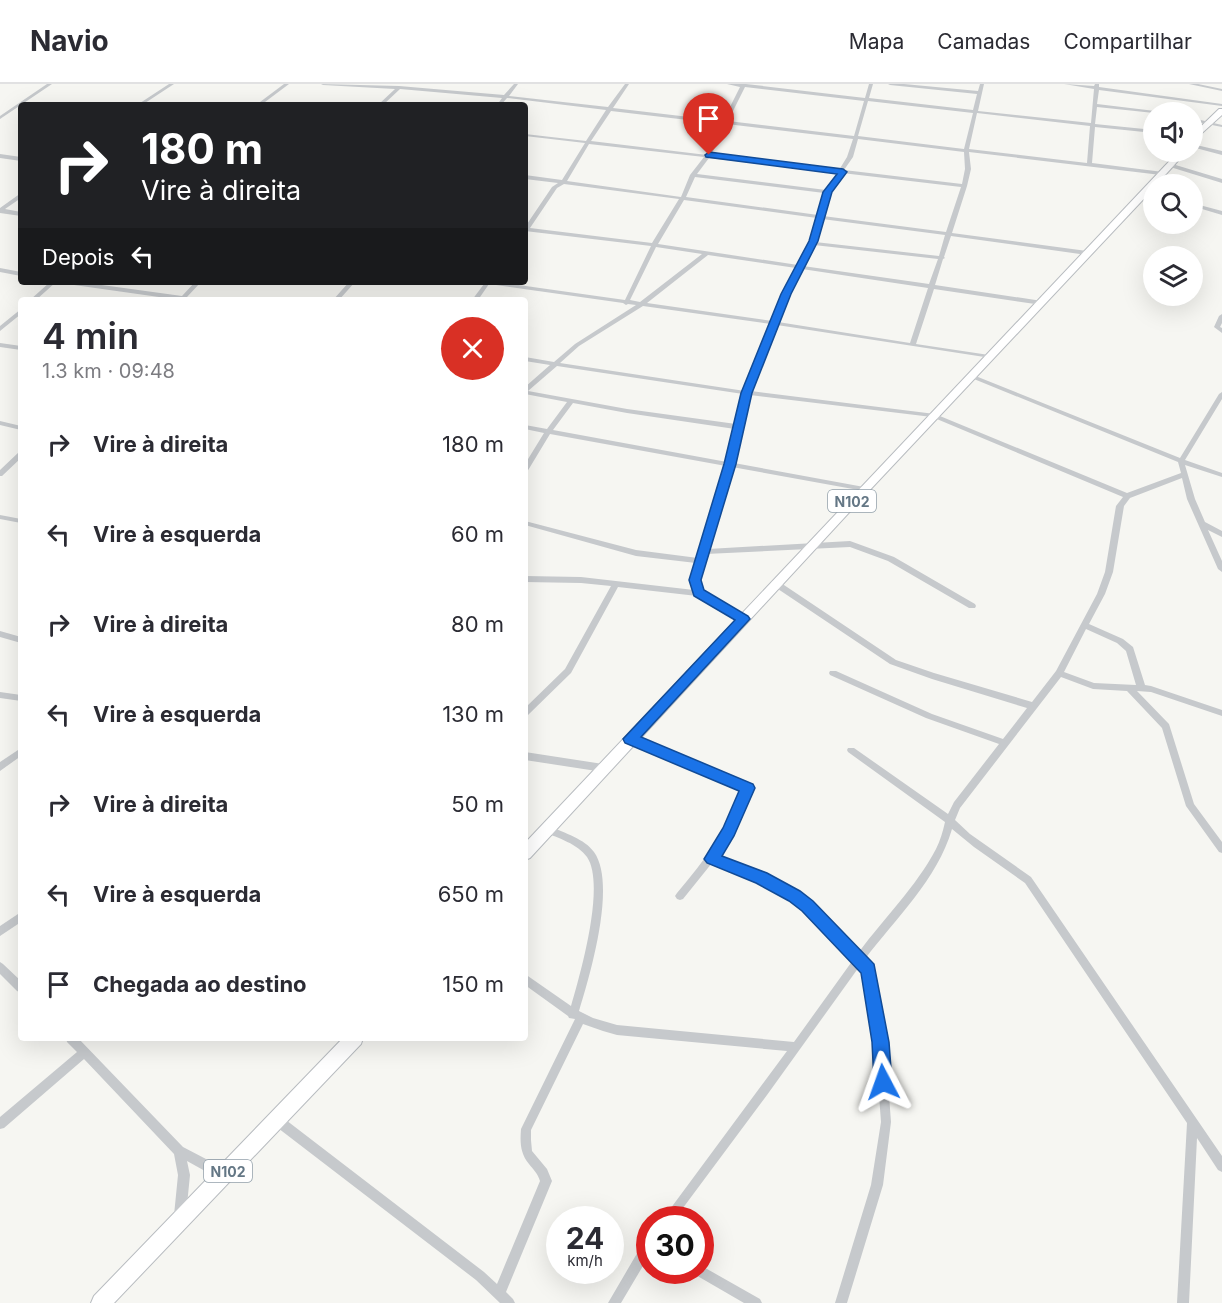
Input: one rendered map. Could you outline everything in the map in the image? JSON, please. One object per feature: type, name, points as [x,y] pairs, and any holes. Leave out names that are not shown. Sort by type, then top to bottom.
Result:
[{"type":"main road","points":[[1203,128],[1222,105]]},
{"type":"main road","points":[[1206,125],[1222,111]]},
{"type":"main road","name":"N102","points":[[1162,174],[1172,162]]},
{"type":"main road","name":"N102","points":[[528,850],[933,415],[1042,303],[1087,253],[1143,199]]},
{"type":"main road","name":"N102","points":[[101,1303],[352,1041]]},
{"type":"street","points":[[24,102],[50,84]]},
{"type":"street","points":[[144,102],[172,84]]},
{"type":"street","points":[[262,102],[287,84]]},
{"type":"street","points":[[322,84],[400,86],[505,97],[855,139],[1089,164],[1165,169],[1222,181]]},
{"type":"street","points":[[501,102],[516,84]]},
{"type":"street","points":[[528,227],[555,187],[564,182],[627,84]]},
{"type":"street","points":[[729,84],[1143,131]]},
{"type":"street","points":[[699,593],[695,580],[730,464],[747,393],[775,323],[812,243],[822,216],[827,192],[843,172],[871,84]]},
{"type":"street","points":[[890,84],[980,93]]},
{"type":"street","points":[[913,344],[964,186],[968,169],[966,151],[982,84]]},
{"type":"street","points":[[1066,84],[1096,86],[1222,105]]},
{"type":"street","points":[[1191,84],[1222,90]]},
{"type":"street","points":[[626,303],[654,245],[683,198],[693,175],[709,155],[743,85]]},
{"type":"street","points":[[383,102],[400,86]]},
{"type":"street","points":[[1089,164],[1096,86]]},
{"type":"street","points":[[1094,105],[1143,111]]},
{"type":"street","points":[[0,118],[18,106]]},
{"type":"street","points":[[0,109],[18,110]]},
{"type":"street","points":[[1203,124],[1222,126]]},
{"type":"street","points":[[528,135],[964,186]]},
{"type":"street","points":[[1203,144],[1222,153]]},
{"type":"street","points":[[0,156],[18,159]]},
{"type":"street","points":[[693,175],[827,192]]},
{"type":"street","points":[[528,177],[1087,253]]},
{"type":"street","points":[[0,211],[18,197]]},
{"type":"street","points":[[1203,207],[1222,213]]},
{"type":"street","points":[[0,211],[18,214]]},
{"type":"street","points":[[528,230],[654,245],[1042,303]]},
{"type":"street","points":[[812,243],[942,258]]},
{"type":"street","points":[[528,388],[577,345],[641,304],[707,253]]},
{"type":"street","points":[[0,270],[18,273]]},
{"type":"street","points":[[36,297],[50,285]]},
{"type":"street","points":[[87,285],[169,297]]},
{"type":"street","points":[[185,297],[195,285]]},
{"type":"street","points":[[339,297],[349,285]]},
{"type":"street","points":[[506,285],[775,323],[988,357]]},
{"type":"street","points":[[0,330],[18,314]]},
{"type":"street","points":[[1222,316],[1217,327],[1222,332]]},
{"type":"street","points":[[0,345],[18,348]]},
{"type":"street","points":[[528,360],[747,393],[933,415],[1127,496]]},
{"type":"street","points":[[971,376],[1222,476]]},
{"type":"street","points":[[528,392],[688,421],[739,427]]},
{"type":"street","points":[[1222,394],[1181,461],[1191,499],[1222,569]]},
{"type":"street","points":[[528,465],[548,432],[572,400]]},
{"type":"street","points":[[0,423],[18,427]]},
{"type":"street","points":[[528,428],[864,489]]},
{"type":"street","points":[[0,474],[18,457]]},
{"type":"street","points":[[677,1206],[934,862],[949,820],[957,805],[1059,673],[1109,572],[1120,506],[1127,496],[1185,474]]},
{"type":"street","points":[[0,517],[18,520]]},
{"type":"street","points":[[528,524],[636,553],[703,556],[837,544],[872,550],[891,558],[972,606]]},
{"type":"street","points":[[1203,524],[1222,534]]},
{"type":"street","points":[[528,579],[581,580],[699,593],[743,619]]},
{"type":"street","points":[[775,583],[893,662],[1033,706]]},
{"type":"street","points":[[528,710],[568,671],[616,584]]},
{"type":"street","points":[[1084,625],[1120,641],[1130,649],[1141,687]]},
{"type":"street","points":[[0,634],[18,639]]},
{"type":"street","points":[[833,673],[929,716],[1005,743]]},
{"type":"street","points":[[1059,673],[1093,686],[1141,687],[1222,713]]},
{"type":"street","points":[[1128,687],[1166,726],[1179,763],[1190,806],[1222,849]]},
{"type":"street","points":[[0,695],[18,698]]},
{"type":"street","points":[[630,739],[748,788],[729,832],[712,859],[681,896]]},
{"type":"street","points":[[851,750],[1028,880],[1222,1166]]},
{"type":"street","points":[[0,767],[18,753]]},
{"type":"street","points":[[528,756],[603,768]]},
{"type":"street","points":[[500,1292],[546,1181],[544,1175],[528,1156],[524,1146],[526,1130],[576,1017],[598,905],[597,869],[593,857],[579,844],[547,829]]},
{"type":"street","points":[[712,859],[761,878],[795,896],[808,906],[859,960],[872,978],[886,1122],[877,1185],[841,1303]]},
{"type":"street","points":[[0,932],[18,918]]},
{"type":"street","points":[[0,968],[18,985]]},
{"type":"street","points":[[528,981],[576,1017],[598,1026],[617,1030],[796,1047]]},
{"type":"street","points":[[74,1041],[179,1150],[205,1165],[234,1165]]},
{"type":"street","points":[[0,1124],[85,1052]]},
{"type":"street","points":[[278,1121],[500,1292],[509,1303]]},
{"type":"street","points":[[1183,1303],[1192,1121]]},
{"type":"street","points":[[179,1150],[184,1175],[180,1221]]},
{"type":"street","points":[[614,1303],[636,1265]]},
{"type":"street","points":[[714,1279],[756,1303]]},
{"type":"route","points":[[709,155],[843,172],[827,192],[813,241],[786,294],[747,393],[730,464],[695,580],[695,587],[699,593],[743,619],[630,739],[748,788],[729,832],[712,859],[761,878],[795,896],[808,906],[868,970],[872,978],[883,1082]]}]
